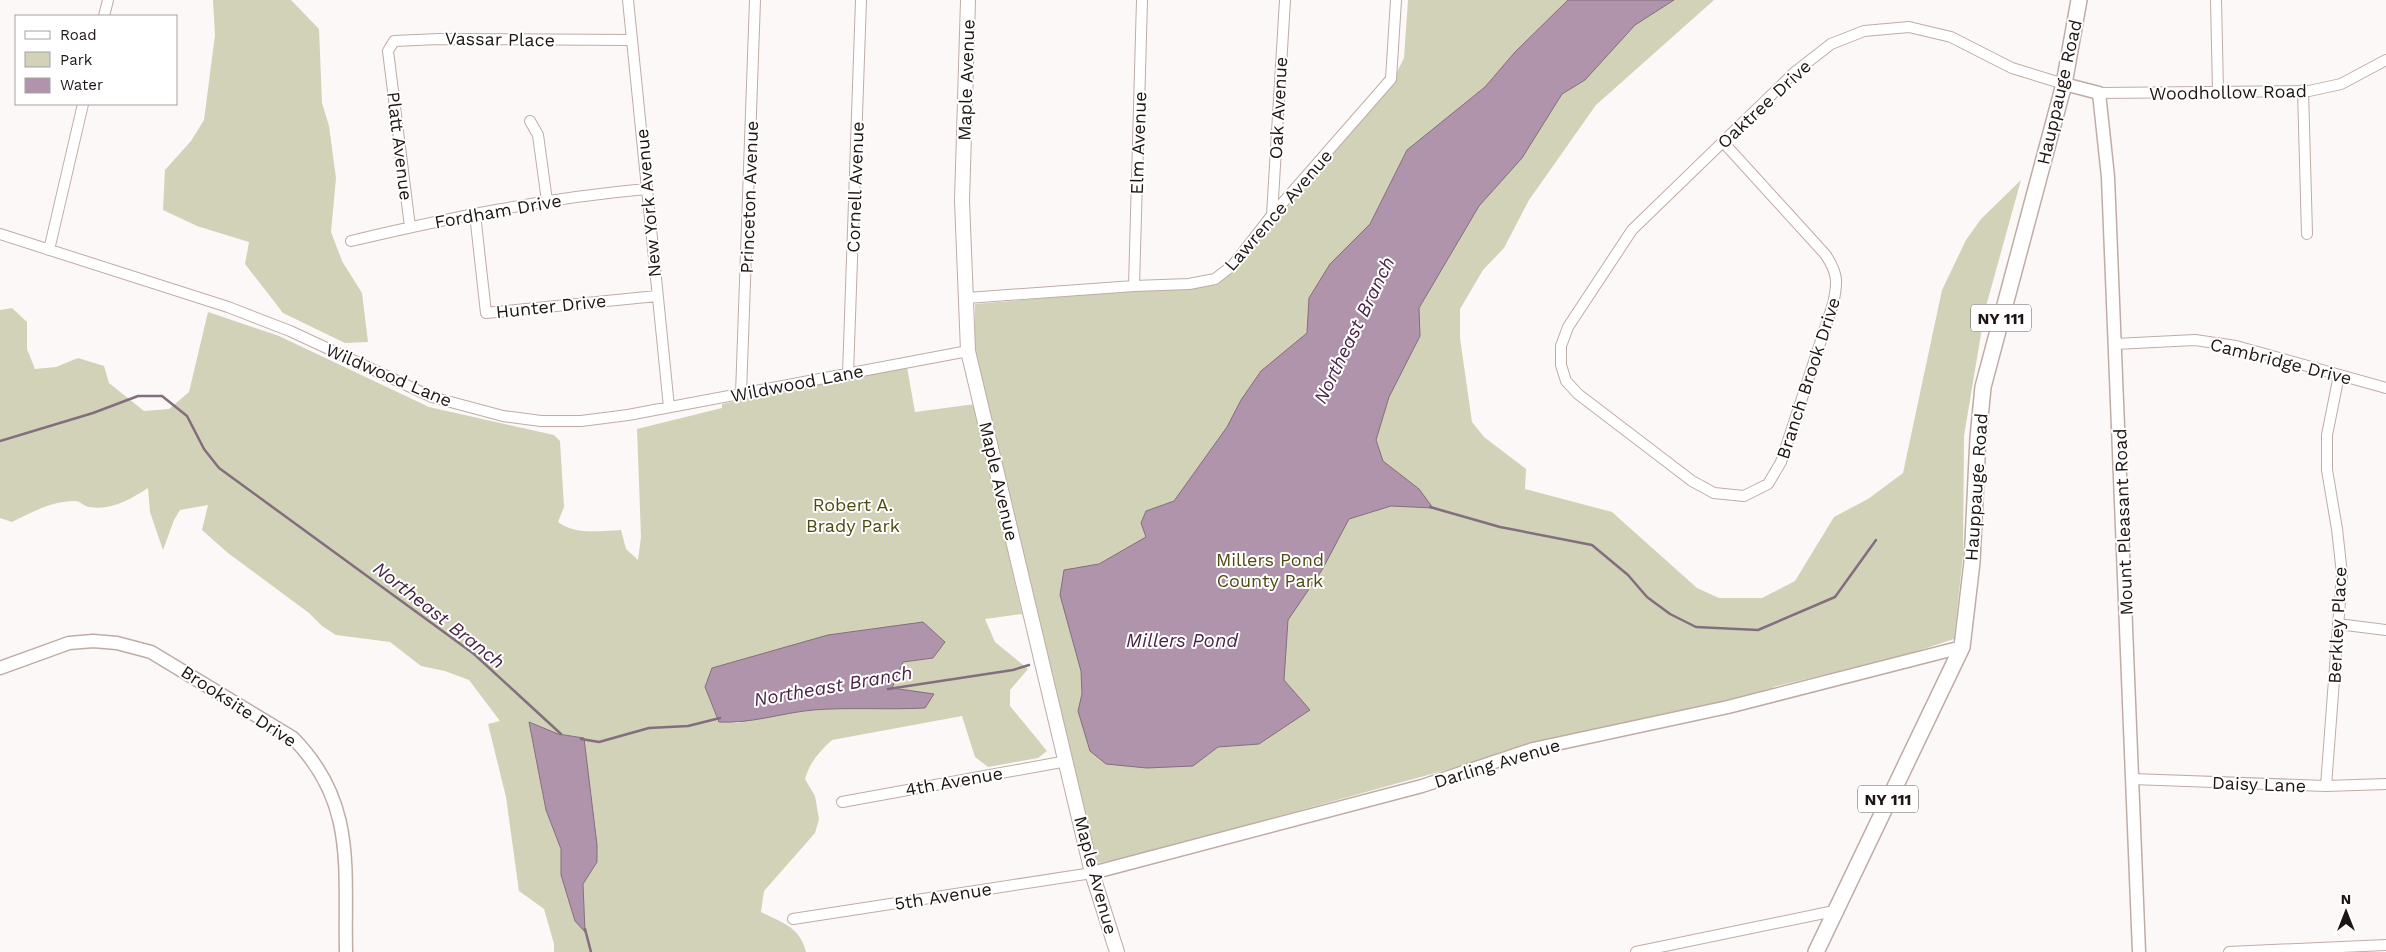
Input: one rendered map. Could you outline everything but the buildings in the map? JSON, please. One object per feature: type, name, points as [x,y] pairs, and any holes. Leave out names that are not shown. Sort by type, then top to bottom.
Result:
[{"type":"main road","name":"Maple Avenue","points":[[968,0],[962,201],[968,351],[1067,761],[1092,873],[1117,952]]},
{"type":"main road","name":"Hauppauge Road","points":[[1816,952],[1962,647],[1972,562],[1978,438],[1983,387],[2064,84],[2079,0]]},
{"type":"street","points":[[104,15],[108,0]]},
{"type":"street","name":"New York Avenue","points":[[628,0],[669,406]]},
{"type":"street","name":"Princeton Avenue","points":[[741,394],[755,0]]},
{"type":"street","name":"Cornell Avenue","points":[[848,374],[861,0]]},
{"type":"street","name":"Elm Avenue","points":[[1134,286],[1142,0]]},
{"type":"street","name":"Oak Avenue","points":[[1272,215],[1285,0]]},
{"type":"street","name":"Lawrence Avenue","points":[[967,298],[1188,284],[1215,279],[1233,266],[1272,215],[1391,78],[1396,0]]},
{"type":"street","points":[[2216,0],[2218,91]]},
{"type":"street","name":"Oaktree Drive","points":[[1561,365],[1561,346],[1568,328],[1632,230],[1795,72],[1832,44],[1864,31],[1909,27],[1951,37],[2012,68],[2038,78],[2064,84]]},
{"type":"street","name":"Vassar Place","points":[[390,65],[390,45],[394,41],[401,39],[632,40]]},
{"type":"street","name":"Woodhollow Road","points":[[2064,84],[2099,93],[2326,89],[2341,84],[2386,60]]},
{"type":"street","name":"Platt Avenue","points":[[390,65],[410,227]]},
{"type":"street","points":[[2302,90],[2307,234]]},
{"type":"street","name":"Mount Pleasant Road","points":[[2099,93],[2108,177],[2140,952]]},
{"type":"street","points":[[49,250],[84,105]]},
{"type":"street","points":[[530,121],[538,135],[548,200]]},
{"type":"street","name":"Branch Brook Drive","points":[[1561,365],[1566,381],[1578,394],[1692,481],[1714,493],[1744,496],[1768,484],[1782,462],[1833,304],[1837,287],[1835,269],[1799,224],[1723,142]]},
{"type":"street","name":"Fordham Drive","points":[[350,241],[410,227],[548,200],[646,189]]},
{"type":"street","name":"Hunter Drive","points":[[475,214],[486,313],[657,296]]},
{"type":"street","name":"Wildwood Lane","points":[[0,234],[228,308],[290,331],[432,397],[503,416],[541,421],[581,421],[628,415],[968,351]]},
{"type":"street","name":"Cambridge Drive","points":[[2115,344],[2195,340],[2236,346],[2386,388]]},
{"type":"street","name":"Berkley Place","points":[[2326,786],[2342,574],[2337,528],[2327,470],[2327,435],[2339,375]]},
{"type":"street","points":[[2338,624],[2386,630]]},
{"type":"street","name":"Brooksite Drive","points":[[0,668],[70,643],[93,641],[117,643],[151,652],[294,738],[311,756],[324,776],[337,806],[344,839],[346,952]]},
{"type":"street","name":"Darling Avenue","points":[[1092,873],[1422,786],[1533,749],[1728,707],[1962,647]]},
{"type":"street","name":"4th Avenue","points":[[842,802],[1067,761]]},
{"type":"street","name":"Daisy Lane","points":[[2132,779],[2326,786],[2386,784]]},
{"type":"street","name":"5th Avenue","points":[[793,919],[1092,873]]},
{"type":"street","points":[[1636,952],[1834,911]]},
{"type":"street","points":[[2229,952],[2386,945]]},
{"type":"green space","points":[[213,0],[291,0],[319,29],[322,103],[329,126],[336,178],[331,232],[342,261],[362,293],[368,342],[345,343],[283,313],[245,264],[249,242],[197,226],[163,210],[165,170],[191,141],[204,120],[215,35]]},
{"type":"green space","name":"Millers Pond County Park","points":[[1408,0],[1714,0],[1596,105],[1529,200],[1504,248],[1483,270],[1460,309],[1460,338],[1472,422],[1484,437],[1526,469],[1525,489],[1612,512],[1697,588],[1719,598],[1762,598],[1795,581],[1834,517],[1868,499],[1903,473],[1942,290],[1966,240],[1981,219],[2021,180],[1985,310],[1964,436],[1963,555],[1954,639],[1896,658],[1773,687],[1773,690],[1533,746],[1131,857],[1098,863],[1057,702],[975,351],[975,304],[1217,284],[1236,268],[1391,84],[1404,58]]},
{"type":"green space","name":"Robert A. Brady Park","points":[[12,308],[27,322],[27,349],[35,369],[56,367],[78,358],[104,366],[109,383],[144,411],[169,409],[189,392],[208,312],[279,336],[429,407],[554,435],[560,441],[564,507],[558,522],[580,531],[621,530],[626,549],[638,560],[641,537],[637,429],[722,408],[722,404],[907,367],[915,412],[975,404],[1022,614],[985,619],[995,642],[1028,669],[1010,690],[1010,706],[1047,751],[1038,758],[988,767],[975,757],[962,716],[832,740],[816,758],[805,779],[815,796],[819,819],[815,833],[764,891],[761,912],[795,931],[800,937],[806,952],[554,952],[554,944],[544,909],[519,891],[506,797],[488,724],[500,721],[469,680],[445,671],[421,666],[390,642],[336,635],[322,626],[309,613],[228,553],[202,530],[208,505],[180,510],[174,520],[163,550],[150,512],[148,488],[128,500],[113,506],[97,508],[89,507],[77,501],[67,501],[42,508],[12,522],[0,518],[0,310]],"holes":[[[705,687],[787,710],[738,723],[719,722]],[[529,722],[558,734],[584,738],[597,862],[583,884],[585,931],[575,921],[561,875],[561,849],[546,810]]]},
{"type":"water","name":"Millers Pond","points":[[1568,0],[1674,0],[1635,25],[1585,80],[1562,94],[1522,158],[1479,206],[1419,308],[1420,336],[1389,397],[1376,440],[1383,461],[1419,489],[1433,508],[1391,506],[1349,519],[1322,570],[1288,620],[1284,680],[1310,710],[1259,744],[1218,747],[1193,766],[1147,768],[1106,764],[1090,751],[1078,711],[1082,694],[1081,671],[1060,595],[1064,570],[1099,564],[1146,537],[1141,523],[1146,511],[1174,501],[1227,427],[1241,400],[1261,371],[1307,333],[1309,298],[1330,264],[1370,224],[1407,150],[1485,87],[1515,52]]},
{"type":"water","points":[[923,622],[945,642],[933,658],[903,662],[892,688],[934,694],[925,708],[813,710],[754,720],[719,722],[705,687],[712,668],[828,635]]},
{"type":"water","points":[[529,722],[558,734],[584,738],[597,845],[597,862],[583,884],[585,932],[575,921],[561,875],[561,849],[546,810]]},
{"type":"waterway","name":"Northeast Branch","points":[[0,441],[93,413],[138,396],[162,396],[187,416],[204,449],[219,468],[474,654],[561,734]]},
{"type":"waterway","points":[[1430,507],[1500,527],[1592,545],[1628,575],[1647,597],[1670,614],[1696,627],[1758,630],[1835,597],[1876,540]]},
{"type":"waterway","name":"Northeast Branch","points":[[888,689],[1013,670],[1029,665]]},
{"type":"waterway","name":"Northeast Branch","points":[[581,739],[599,742],[649,728],[688,726],[720,718]]},
{"type":"waterway","points":[[585,929],[591,952]]}]
